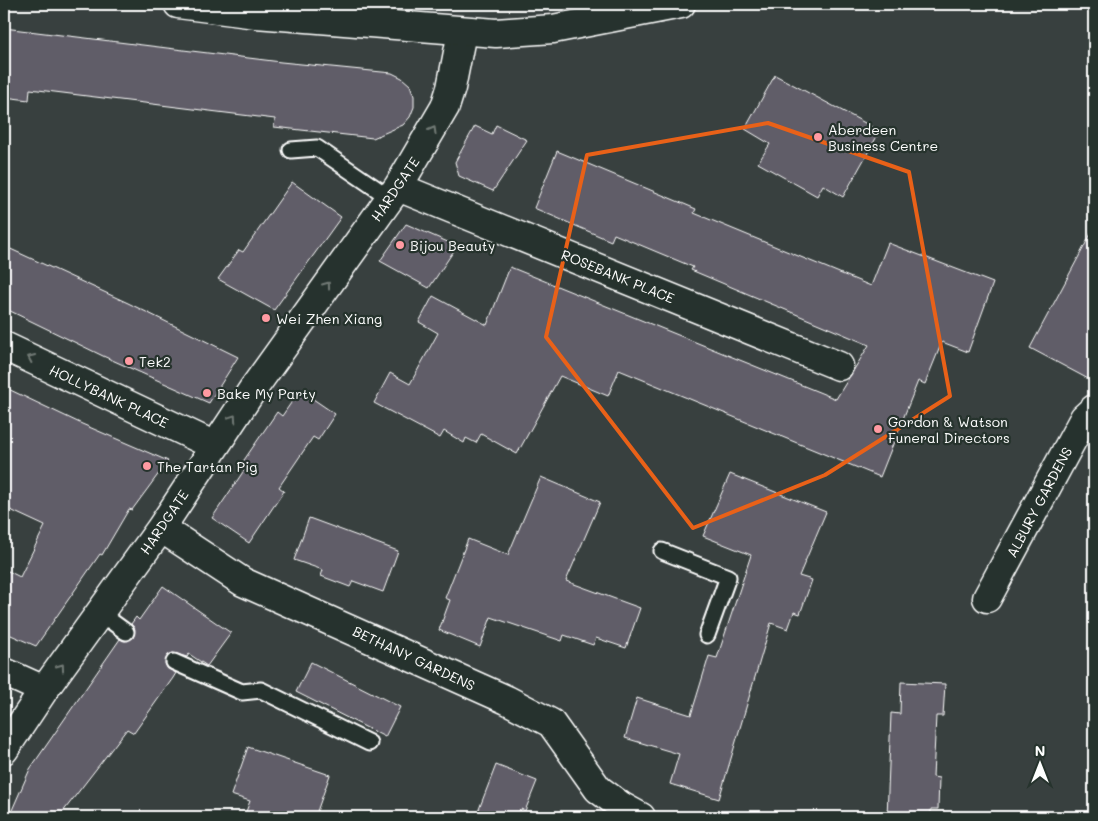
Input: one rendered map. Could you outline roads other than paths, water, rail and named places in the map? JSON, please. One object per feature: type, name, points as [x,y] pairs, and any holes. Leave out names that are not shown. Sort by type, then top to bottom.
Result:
[{"type":"street","points":[[178,4],[256,14],[462,32],[496,33],[553,29],[650,8],[681,4]]},
{"type":"street","name":"HARDGATE","points":[[4,750],[44,690],[161,528],[252,389],[394,192],[444,107],[451,88],[462,32]]},
{"type":"street","name":"ROSEBANK PLACE","points":[[394,192],[839,366]]},
{"type":"street","name":"HOLLYBANK PLACE","points":[[4,346],[215,446]]},
{"type":"street","name":"ALBURY GARDENS","points":[[987,598],[1084,418],[1094,410]]},
{"type":"street","name":"BETHANY GARDENS","points":[[161,528],[243,582],[508,700],[551,723],[598,789],[621,806],[641,817]]},
{"type":"street","points":[[4,672],[44,690]]},
{"type":"lane","points":[[292,150],[317,148],[394,192]]},
{"type":"lane","points":[[662,551],[728,577],[707,635]]},
{"type":"lane","points":[[100,613],[126,632]]},
{"type":"lane","points":[[174,662],[242,692],[261,690],[369,743]]},
{"type":"place","name":"Aberdeen Business Centre","points":[[818,137]]},
{"type":"place","name":"Bijou Beauty","points":[[400,245]]},
{"type":"place","name":"Wei Zhen Xiang","points":[[266,318]]},
{"type":"place","name":"Tek2","points":[[129,361]]},
{"type":"place","name":"Bake My Party","points":[[207,393]]},
{"type":"place","name":"Gordon & Watson Funeral Directors","points":[[878,429]]},
{"type":"place","name":"The Tartan Pig","points":[[147,466]]}]
